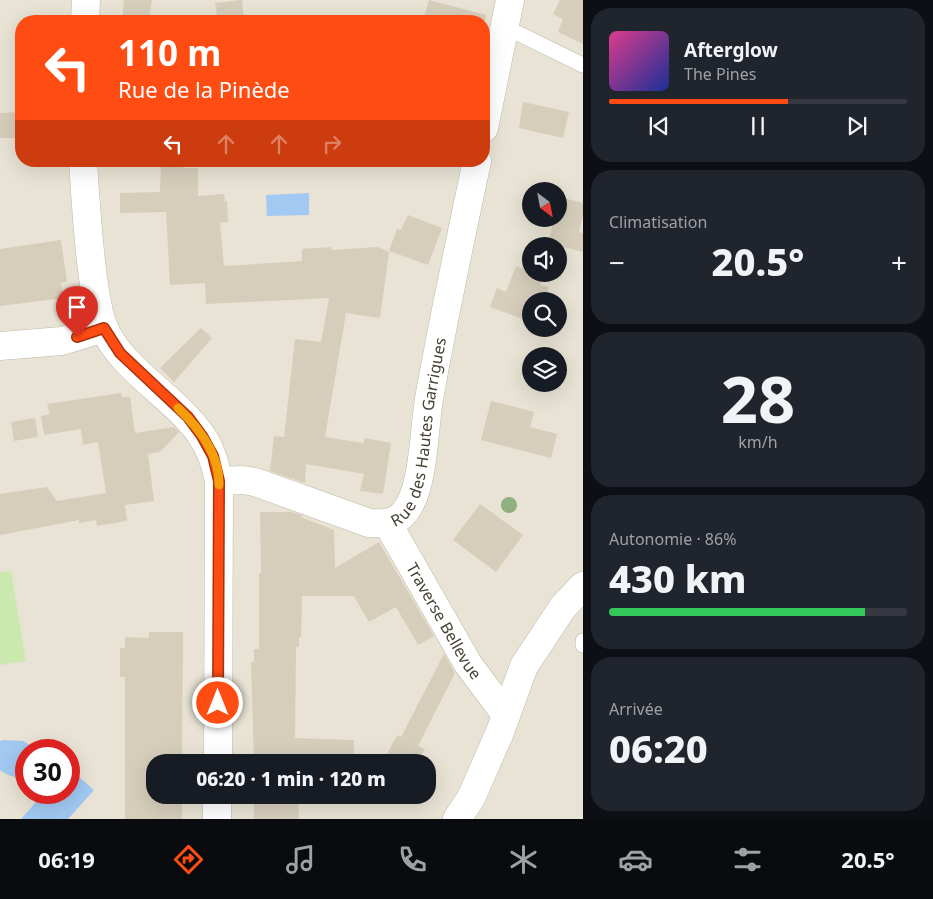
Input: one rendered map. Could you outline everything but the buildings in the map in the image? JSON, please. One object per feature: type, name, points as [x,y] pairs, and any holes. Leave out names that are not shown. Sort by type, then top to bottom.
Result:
[{"type":"street","points":[[85,15],[86,0]]},
{"type":"street","points":[[490,99],[510,0]]},
{"type":"street","points":[[84,167],[90,261],[104,328],[120,353],[188,417],[202,436],[213,456],[219,481],[218,754]]},
{"type":"street","name":"Rue des Hautes Garrigues","points":[[219,481],[255,482],[311,504],[369,523],[388,524],[400,517],[410,504],[418,484],[426,418],[443,318],[476,167]]},
{"type":"street","points":[[0,346],[62,341],[104,328]]},
{"type":"street","name":"Traverse Bellevue","points":[[388,524],[468,664],[506,715]]},
{"type":"street","points":[[457,819],[471,798],[506,715],[524,666],[563,607],[583,586]]},
{"type":"street","points":[[217,804],[217,819]]},
{"type":"lane","points":[[505,27],[583,65]]},
{"type":"shaded area","points":[[0,0],[583,0],[583,819],[0,819]]},
{"type":"green space","points":[[11,571],[26,661],[0,665],[0,572]]},
{"type":"water","points":[[309,193],[309,215],[267,216],[266,195]]},
{"type":"water","points":[[0,741],[15,741],[15,777],[0,770]]},
{"type":"water","points":[[80,778],[94,790],[68,819],[21,819],[34,804],[80,804]]},
{"type":"slow traffic","points":[[178,408],[188,417],[202,436],[213,456],[219,485]]},
{"type":"route","points":[[77,337],[104,328],[120,353],[188,417],[202,436],[213,456],[219,481],[218,703]]}]
